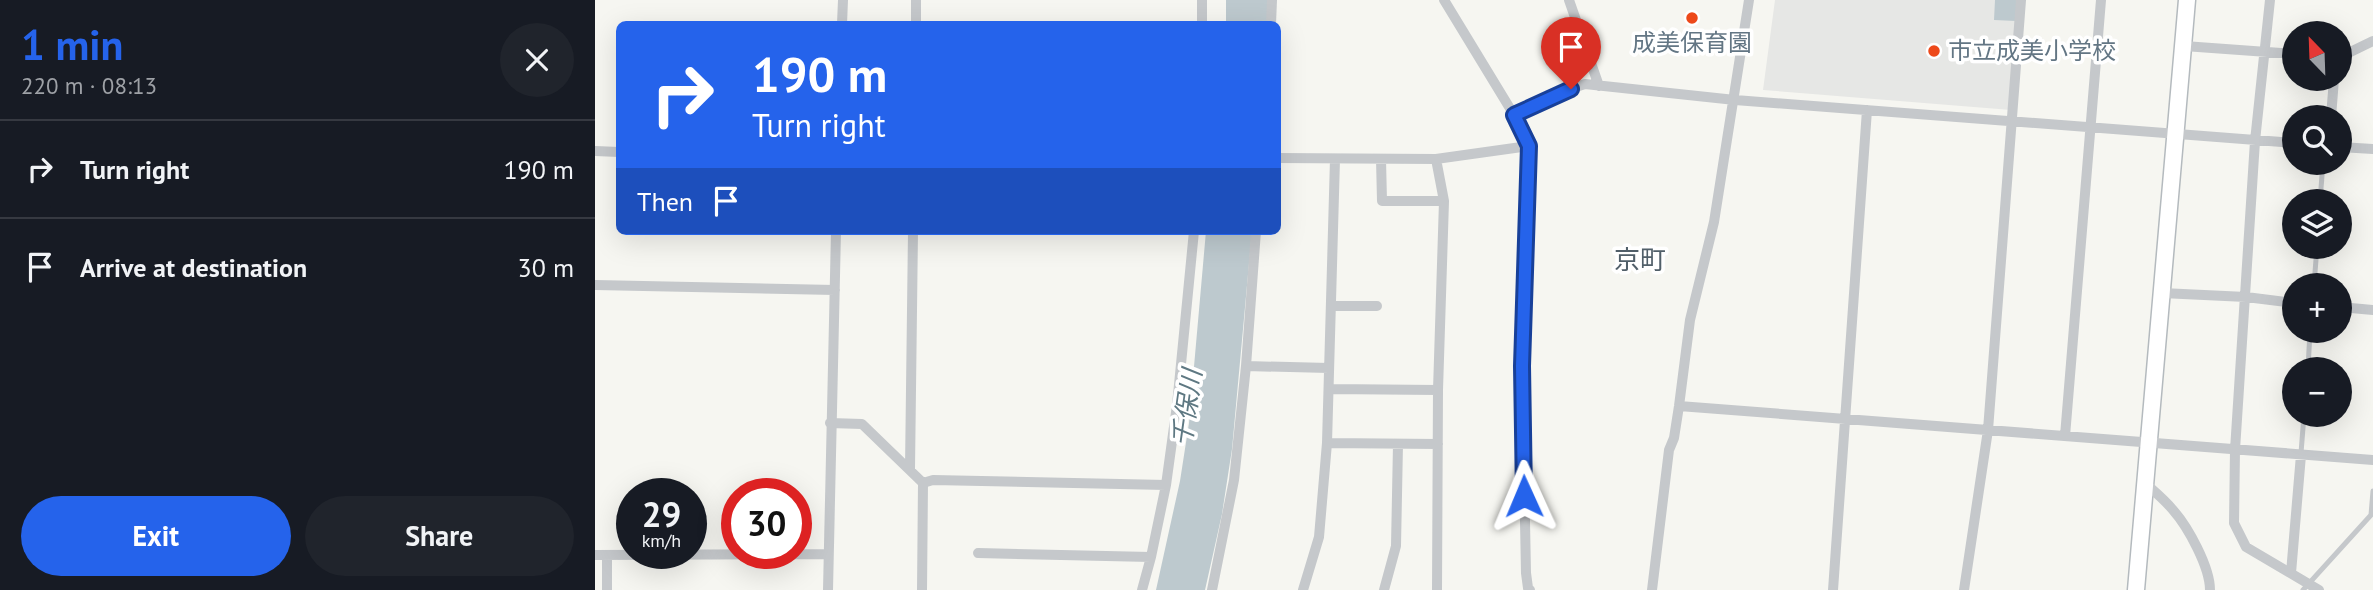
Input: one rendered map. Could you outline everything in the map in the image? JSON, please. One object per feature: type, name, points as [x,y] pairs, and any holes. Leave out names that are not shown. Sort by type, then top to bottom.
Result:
[{"type":"street","points":[[842,21],[843,0]]},
{"type":"street","points":[[916,0],[916,21]]},
{"type":"street","points":[[1202,0],[1202,21]]},
{"type":"street","points":[[1271,21],[1272,0]]},
{"type":"street","points":[[1444,0],[1514,115],[1529,146],[1522,366],[1526,573],[1530,590]]},
{"type":"street","points":[[1569,0],[1599,86]]},
{"type":"street","points":[[1653,590],[1668,450],[1674,438],[1690,320],[1714,222],[1749,0]]},
{"type":"street","points":[[1964,590],[1988,430],[2021,0]]},
{"type":"street","points":[[2065,436],[2101,0]]},
{"type":"street","points":[[2136,590],[2187,0]]},
{"type":"street","points":[[2270,0],[2255,141],[2235,450],[2234,523],[2246,547],[2291,573],[2310,588]]},
{"type":"street","points":[[2352,51],[2373,41]]},
{"type":"street","points":[[2184,46],[2282,53]]},
{"type":"street","points":[[1514,115],[1558,93],[1585,84],[1735,100],[2282,143]]},
{"type":"street","points":[[1833,590],[1867,110]]},
{"type":"street","points":[[1281,159],[1436,159],[1529,146]]},
{"type":"street","points":[[2352,148],[2373,149]]},
{"type":"street","points":[[595,151],[616,152]]},
{"type":"street","points":[[1303,590],[1319,537],[1327,443],[1335,159]]},
{"type":"street","points":[[1381,159],[1383,201],[1444,201]]},
{"type":"street","points":[[1436,159],[1444,201],[1438,390],[1437,590]]},
{"type":"street","points":[[828,590],[836,235]]},
{"type":"street","points":[[910,469],[913,235]]},
{"type":"street","points":[[1142,590],[1166,485],[1179,393],[1194,235]]},
{"type":"street","points":[[1212,590],[1234,480],[1256,235]]},
{"type":"street","points":[[595,285],[835,290]]},
{"type":"street","points":[[2162,293],[2282,302]]},
{"type":"street","points":[[1331,306],[1377,306]]},
{"type":"street","points":[[2352,308],[2373,310]]},
{"type":"street","points":[[1246,366],[1329,368]]},
{"type":"street","points":[[1329,389],[1438,390]]},
{"type":"street","points":[[1679,406],[2373,460]]},
{"type":"street","points":[[830,423],[862,424],[923,483],[922,590]]},
{"type":"street","points":[[1327,443],[1438,444]]},
{"type":"street","points":[[1384,590],[1396,546],[1398,444]]},
{"type":"street","points":[[2291,573],[2301,455]]},
{"type":"street","points":[[923,483],[933,480],[1166,485]]},
{"type":"street","points":[[2145,483],[2173,510],[2195,543],[2210,582],[2210,590]]},
{"type":"street","points":[[978,553],[1151,557]]},
{"type":"street","points":[[595,555],[828,554]]},
{"type":"street","points":[[607,555],[607,590]]},
{"type":"lane","points":[[2301,455],[2303,427]]},
{"type":"lane","points":[[2310,588],[2371,515],[2373,491]]},
{"type":"shaded area","points":[[1226,0],[1269,0],[1268,21],[1226,21]]},
{"type":"shaded area","points":[[1775,0],[2020,0],[2011,110],[1763,90]]},
{"type":"shaded area","points":[[1995,0],[2017,0],[2016,21],[1994,20]]},
{"type":"shaded area","points":[[1206,235],[1252,235],[1232,449],[1222,514],[1205,590],[1156,590],[1180,481],[1189,423]]},
{"type":"place","name":"成美保育園","points":[[1692,18]]},
{"type":"place","name":"市立成美小学校","points":[[1934,51]]},
{"type":"district","name":"京町","points":[[1640,260]]},
{"type":"route","points":[[1524,496],[1522,366],[1529,146],[1514,115],[1571,89]]},
{"type":"water label","name":"千保川","points":[[1187,408]]}]
